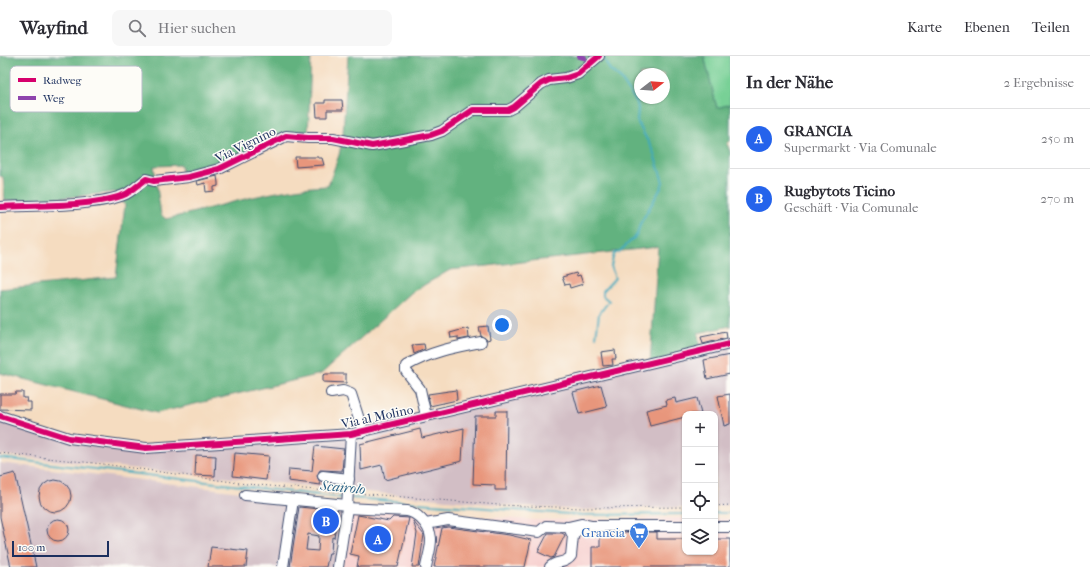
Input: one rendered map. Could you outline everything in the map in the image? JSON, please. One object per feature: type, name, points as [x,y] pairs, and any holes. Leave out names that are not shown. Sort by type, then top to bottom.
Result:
[{"type":"street","name":"Via Vignino","points":[[0,207],[68,204],[114,198],[128,193],[146,180],[154,181],[189,177],[219,169],[286,136],[334,138],[372,146],[431,134],[442,131],[473,110],[508,110],[514,107],[540,84],[549,80],[566,78],[578,74],[599,56]]},
{"type":"street","points":[[426,416],[420,389],[406,371],[406,366],[422,359],[429,353],[481,342]]},
{"type":"street","name":"Via al Molino","points":[[0,416],[69,438],[146,448],[351,434],[730,344]]},
{"type":"street","points":[[331,393],[343,391],[351,394],[362,432]]},
{"type":"street","points":[[338,567],[347,502],[351,434]]},
{"type":"street","points":[[323,476],[349,479]]},
{"type":"street","points":[[245,495],[293,500],[347,502],[416,514],[426,524],[431,537],[426,567]]},
{"type":"street","points":[[283,567],[293,500]]},
{"type":"street","points":[[426,524],[442,519],[539,532],[546,526],[565,527],[581,524],[591,526],[682,526]]},
{"type":"street","points":[[573,536],[578,529],[591,526]]},
{"type":"street","points":[[718,526],[730,527]]},
{"type":"street","points":[[550,567],[553,564],[566,565],[572,554],[573,536],[570,530],[565,527]]},
{"type":"path","points":[[0,453],[103,464],[247,484],[347,502],[375,493],[499,505],[591,508],[682,507]]},
{"type":"path","points":[[718,506],[730,505]]},
{"type":"shaded area","points":[[730,344],[730,505],[718,506],[718,411],[682,411],[682,507],[581,510],[478,503],[0,455],[0,416],[51,433],[146,448],[351,434]]},
{"type":"shaded area","points":[[0,463],[290,498],[343,508],[335,567],[0,567]]},
{"type":"shaded area","points":[[351,506],[408,507],[468,516],[537,520],[682,518],[682,555],[718,555],[718,518],[730,519],[730,567],[342,567]]},
{"type":"green space","points":[[0,56],[311,56],[308,138],[286,136],[251,152],[182,178],[181,165],[154,166],[161,215],[166,219],[267,194],[287,190],[328,186],[339,155],[343,135],[348,56],[704,56],[717,108],[730,104],[730,141],[727,144],[730,152],[730,326],[698,333],[700,351],[650,364],[658,247],[450,270],[412,292],[321,374],[157,413],[0,373],[0,289],[116,277],[125,205],[115,192],[70,197],[5,201],[3,177],[0,176]]},
{"type":"green space","points":[[704,56],[730,56],[730,104],[717,109]]},
{"type":"building","points":[[325,100],[342,100],[343,110],[327,110],[327,117],[317,117],[316,103],[325,103]]},
{"type":"building","points":[[295,157],[322,158],[324,165],[296,167]]},
{"type":"building","points":[[217,176],[218,186],[214,187],[214,191],[206,192],[205,183],[198,185],[197,181]]},
{"type":"building","points":[[576,273],[577,276],[580,275],[583,284],[570,288],[569,284],[565,285],[562,277]]},
{"type":"building","points":[[488,326],[490,339],[487,340],[481,336],[479,327]]},
{"type":"building","points":[[468,328],[469,338],[458,340],[458,337],[451,338],[450,333]]},
{"type":"building","points":[[726,332],[727,338],[703,344],[701,337]]},
{"type":"building","points":[[424,344],[425,349],[414,354],[412,345]]},
{"type":"building","points":[[615,350],[616,359],[612,359],[613,365],[603,366],[601,352]]},
{"type":"building","points":[[730,355],[730,374],[707,379],[704,360]]},
{"type":"building","points":[[346,374],[346,383],[323,382],[323,375]]},
{"type":"building","points":[[601,385],[607,407],[579,414],[573,392]]},
{"type":"building","points":[[456,390],[457,400],[430,406],[428,394]]},
{"type":"building","points":[[16,392],[23,392],[23,398],[27,398],[26,402],[31,402],[31,410],[0,409],[0,394],[15,394]]},
{"type":"building","points":[[730,394],[730,424],[724,426],[718,396]]},
{"type":"building","points":[[675,398],[676,403],[697,398],[700,411],[682,411],[682,418],[650,426],[646,410],[667,405],[666,400]]},
{"type":"building","points":[[496,411],[507,411],[506,490],[495,490],[495,485],[473,484],[475,416],[496,416]]},
{"type":"building","points":[[464,428],[462,461],[385,480],[382,465],[361,470],[360,444],[420,429],[422,438]]},
{"type":"building","points":[[315,446],[344,449],[342,471],[320,470],[317,476],[321,485],[288,481],[289,469],[312,471]]},
{"type":"building","points":[[235,453],[269,456],[266,480],[233,476]]},
{"type":"building","points":[[196,455],[216,456],[215,476],[195,475]]},
{"type":"building","points":[[15,473],[36,567],[11,567],[0,517],[0,477]]},
{"type":"building","points":[[52,480],[58,480],[68,487],[71,496],[70,502],[64,509],[58,512],[52,512],[42,505],[39,499],[39,493],[46,483]]},
{"type":"building","points":[[299,507],[338,511],[334,538],[332,537],[331,553],[329,553],[326,567],[290,567]],"holes":[[[308,534],[319,536],[318,551],[306,550]]]},
{"type":"building","points":[[358,515],[389,521],[393,517],[409,518],[398,567],[357,567],[359,556],[350,554]]},
{"type":"building","points":[[58,519],[66,522],[69,530],[66,538],[58,541],[50,538],[47,530],[50,522]]},
{"type":"building","points":[[413,521],[424,535],[419,567],[412,567],[417,533]]},
{"type":"building","points":[[448,527],[509,535],[531,540],[525,567],[434,567],[442,528]]},
{"type":"building","name":"Grancia","points":[[600,532],[657,532],[657,539],[682,539],[682,555],[718,555],[718,539],[730,539],[730,567],[592,567],[592,547],[600,547]]},
{"type":"building","points":[[548,533],[562,533],[565,535],[554,557],[551,558],[538,552]]},
{"type":"building","points":[[211,547],[248,551],[246,567],[208,567]]},
{"type":"waterway","points":[[596,337],[599,314],[609,301],[603,296],[603,291],[615,278],[611,266],[614,254],[619,252],[637,235],[640,224],[663,182],[653,151],[637,121],[637,103],[621,79],[610,70],[603,57]]},
{"type":"waterway","name":"Scairolo","points":[[0,458],[344,498]]},
{"type":"waterway","name":"Scairolo","points":[[351,498],[582,515],[682,514]]},
{"type":"waterway","name":"Scairolo","points":[[718,513],[730,513]]},
{"type":"marked path","points":[[577,56],[586,58],[596,57]]},
{"type":"cycle path","points":[[0,207],[82,203],[113,198],[126,194],[146,179],[154,181],[189,177],[219,169],[286,136],[333,138],[372,146],[431,135],[442,131],[473,110],[508,110],[514,107],[541,84],[549,80],[566,78],[578,74],[599,56]]},
{"type":"cycle path","points":[[0,416],[69,438],[146,448],[351,434],[730,344]]},
{"type":"place","name":"Rugbytots Ticino","points":[[326,521]]},
{"type":"place","name":"GRANCIA","points":[[378,539]]},
{"type":"place","name":"Grancia","points":[[639,549]]}]
